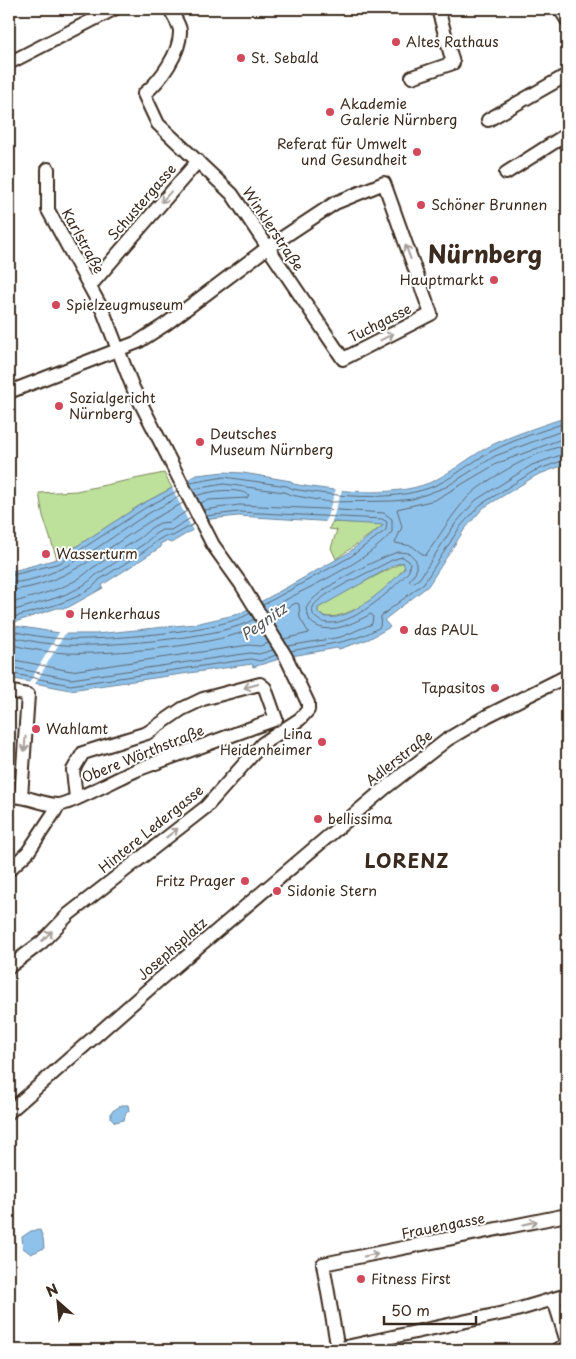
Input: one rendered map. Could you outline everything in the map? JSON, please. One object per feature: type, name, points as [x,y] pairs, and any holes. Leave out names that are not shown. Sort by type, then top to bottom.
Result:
[{"type":"street","points":[[9,62],[114,9]]},
{"type":"street","name":"Winklerstraße","points":[[170,9],[180,30],[174,54],[164,73],[144,94],[158,124],[232,194],[266,248],[343,359]]},
{"type":"street","points":[[412,77],[453,63],[438,9]]},
{"type":"street","points":[[560,9],[567,20]]},
{"type":"street","points":[[488,120],[567,75]]},
{"type":"street","points":[[506,172],[567,134]]},
{"type":"street","name":"Schustergasse","points":[[90,286],[198,161]]},
{"type":"street","name":"Karlstraße","points":[[48,170],[48,210],[90,286],[120,349],[133,388],[202,524],[286,658],[308,703],[308,710]]},
{"type":"street","name":"Tuchgasse","points":[[266,248],[335,203],[384,184],[431,314],[343,359]]},
{"type":"street","points":[[9,392],[138,342],[166,324],[266,248]]},
{"type":"street","name":"Adlerstraße","points":[[266,887],[448,739],[487,716],[567,676]]},
{"type":"street","name":"Obere Wörthstraße","points":[[59,805],[76,798],[155,763],[276,719],[264,688],[260,684],[203,699],[182,709],[147,734],[83,753],[72,770],[76,798]]},
{"type":"street","points":[[9,691],[28,695],[15,797],[59,805],[28,852],[9,870]]},
{"type":"street","name":"Hintere Ledergasse","points":[[9,966],[42,942],[69,914],[206,807],[262,744],[300,719],[308,710]]},
{"type":"street","name":"Josephsplatz","points":[[9,1112],[266,887]]},
{"type":"street","name":"Frauengasse","points":[[336,1350],[323,1264],[567,1215]]},
{"type":"street","points":[[336,1350],[554,1300],[567,1295]]},
{"type":"street","points":[[554,1300],[567,1343],[557,1350]]},
{"type":"green space","points":[[164,473],[172,488],[142,504],[57,559],[43,516],[39,493],[76,491]]},
{"type":"green space","points":[[332,522],[385,524],[336,559],[331,548],[337,530],[329,529]]},
{"type":"green space","points":[[404,563],[405,566],[399,574],[379,594],[366,603],[339,616],[327,617],[318,613],[318,608],[337,596]]},
{"type":"water","name":"Pegnitz","points":[[567,417],[567,464],[537,475],[483,508],[464,530],[428,586],[384,620],[390,627],[369,639],[339,649],[286,657],[253,667],[252,664],[70,690],[9,678],[9,625],[66,634],[96,634],[195,624],[239,614],[348,553],[384,525],[238,516],[211,519],[171,543],[166,541],[160,544],[161,547],[102,585],[103,588],[67,608],[57,608],[9,624],[9,572],[57,559],[142,504],[197,475],[224,472],[243,473],[291,481],[293,484],[343,491],[380,492],[414,488],[444,475],[496,443]],"holes":[[[403,562],[405,568],[377,595],[352,612],[328,617],[318,613],[318,608],[394,565]]]},
{"type":"water","points":[[122,1105],[128,1105],[129,1111],[126,1113],[124,1120],[115,1122],[111,1118],[111,1112]]},
{"type":"water","points":[[40,1230],[44,1248],[31,1254],[23,1248],[22,1237],[31,1231]]},
{"type":"pier","points":[[188,479],[209,520],[193,531],[172,488]]},
{"type":"pier","points":[[336,489],[342,490],[331,524],[325,523]]},
{"type":"pier","points":[[60,631],[66,632],[35,684],[29,683]]},
{"type":"place","name":"Altes Rathaus","points":[[396,42]]},
{"type":"place","name":"St. Sebald","points":[[241,58]]},
{"type":"place","name":"Akademie Galerie Nürnberg","points":[[330,112]]},
{"type":"place","name":"Referat für Umwelt und Gesundheit","points":[[417,152]]},
{"type":"place","name":"Schöner Brunnen","points":[[421,205]]},
{"type":"place","name":"Hauptmarkt","points":[[494,280]]},
{"type":"place","name":"Spielzeugmuseum","points":[[56,305]]},
{"type":"place","name":"Sozialgericht Nürnberg","points":[[59,406]]},
{"type":"place","name":"Deutsches Museum Nürnberg","points":[[200,442]]},
{"type":"place","name":"Wasserturm","points":[[46,554]]},
{"type":"place","name":"Henkerhaus","points":[[70,614]]},
{"type":"place","name":"das PAUL","points":[[404,630]]},
{"type":"place","name":"Tapasitos","points":[[495,688]]},
{"type":"place","name":"Wahlamt","points":[[36,729]]},
{"type":"place","name":"Lina Heidenheimer","points":[[322,742]]},
{"type":"place","name":"bellissima","points":[[318,819]]},
{"type":"place","name":"Fritz Prager","points":[[245,881]]},
{"type":"place","name":"Sidonie Stern","points":[[277,891]]},
{"type":"place","name":"Fitness First","points":[[361,1279]]},
{"type":"district","name":"Nürnberg","points":[[485,255]]},
{"type":"district","name":"LORENZ","points":[[407,861]]}]
